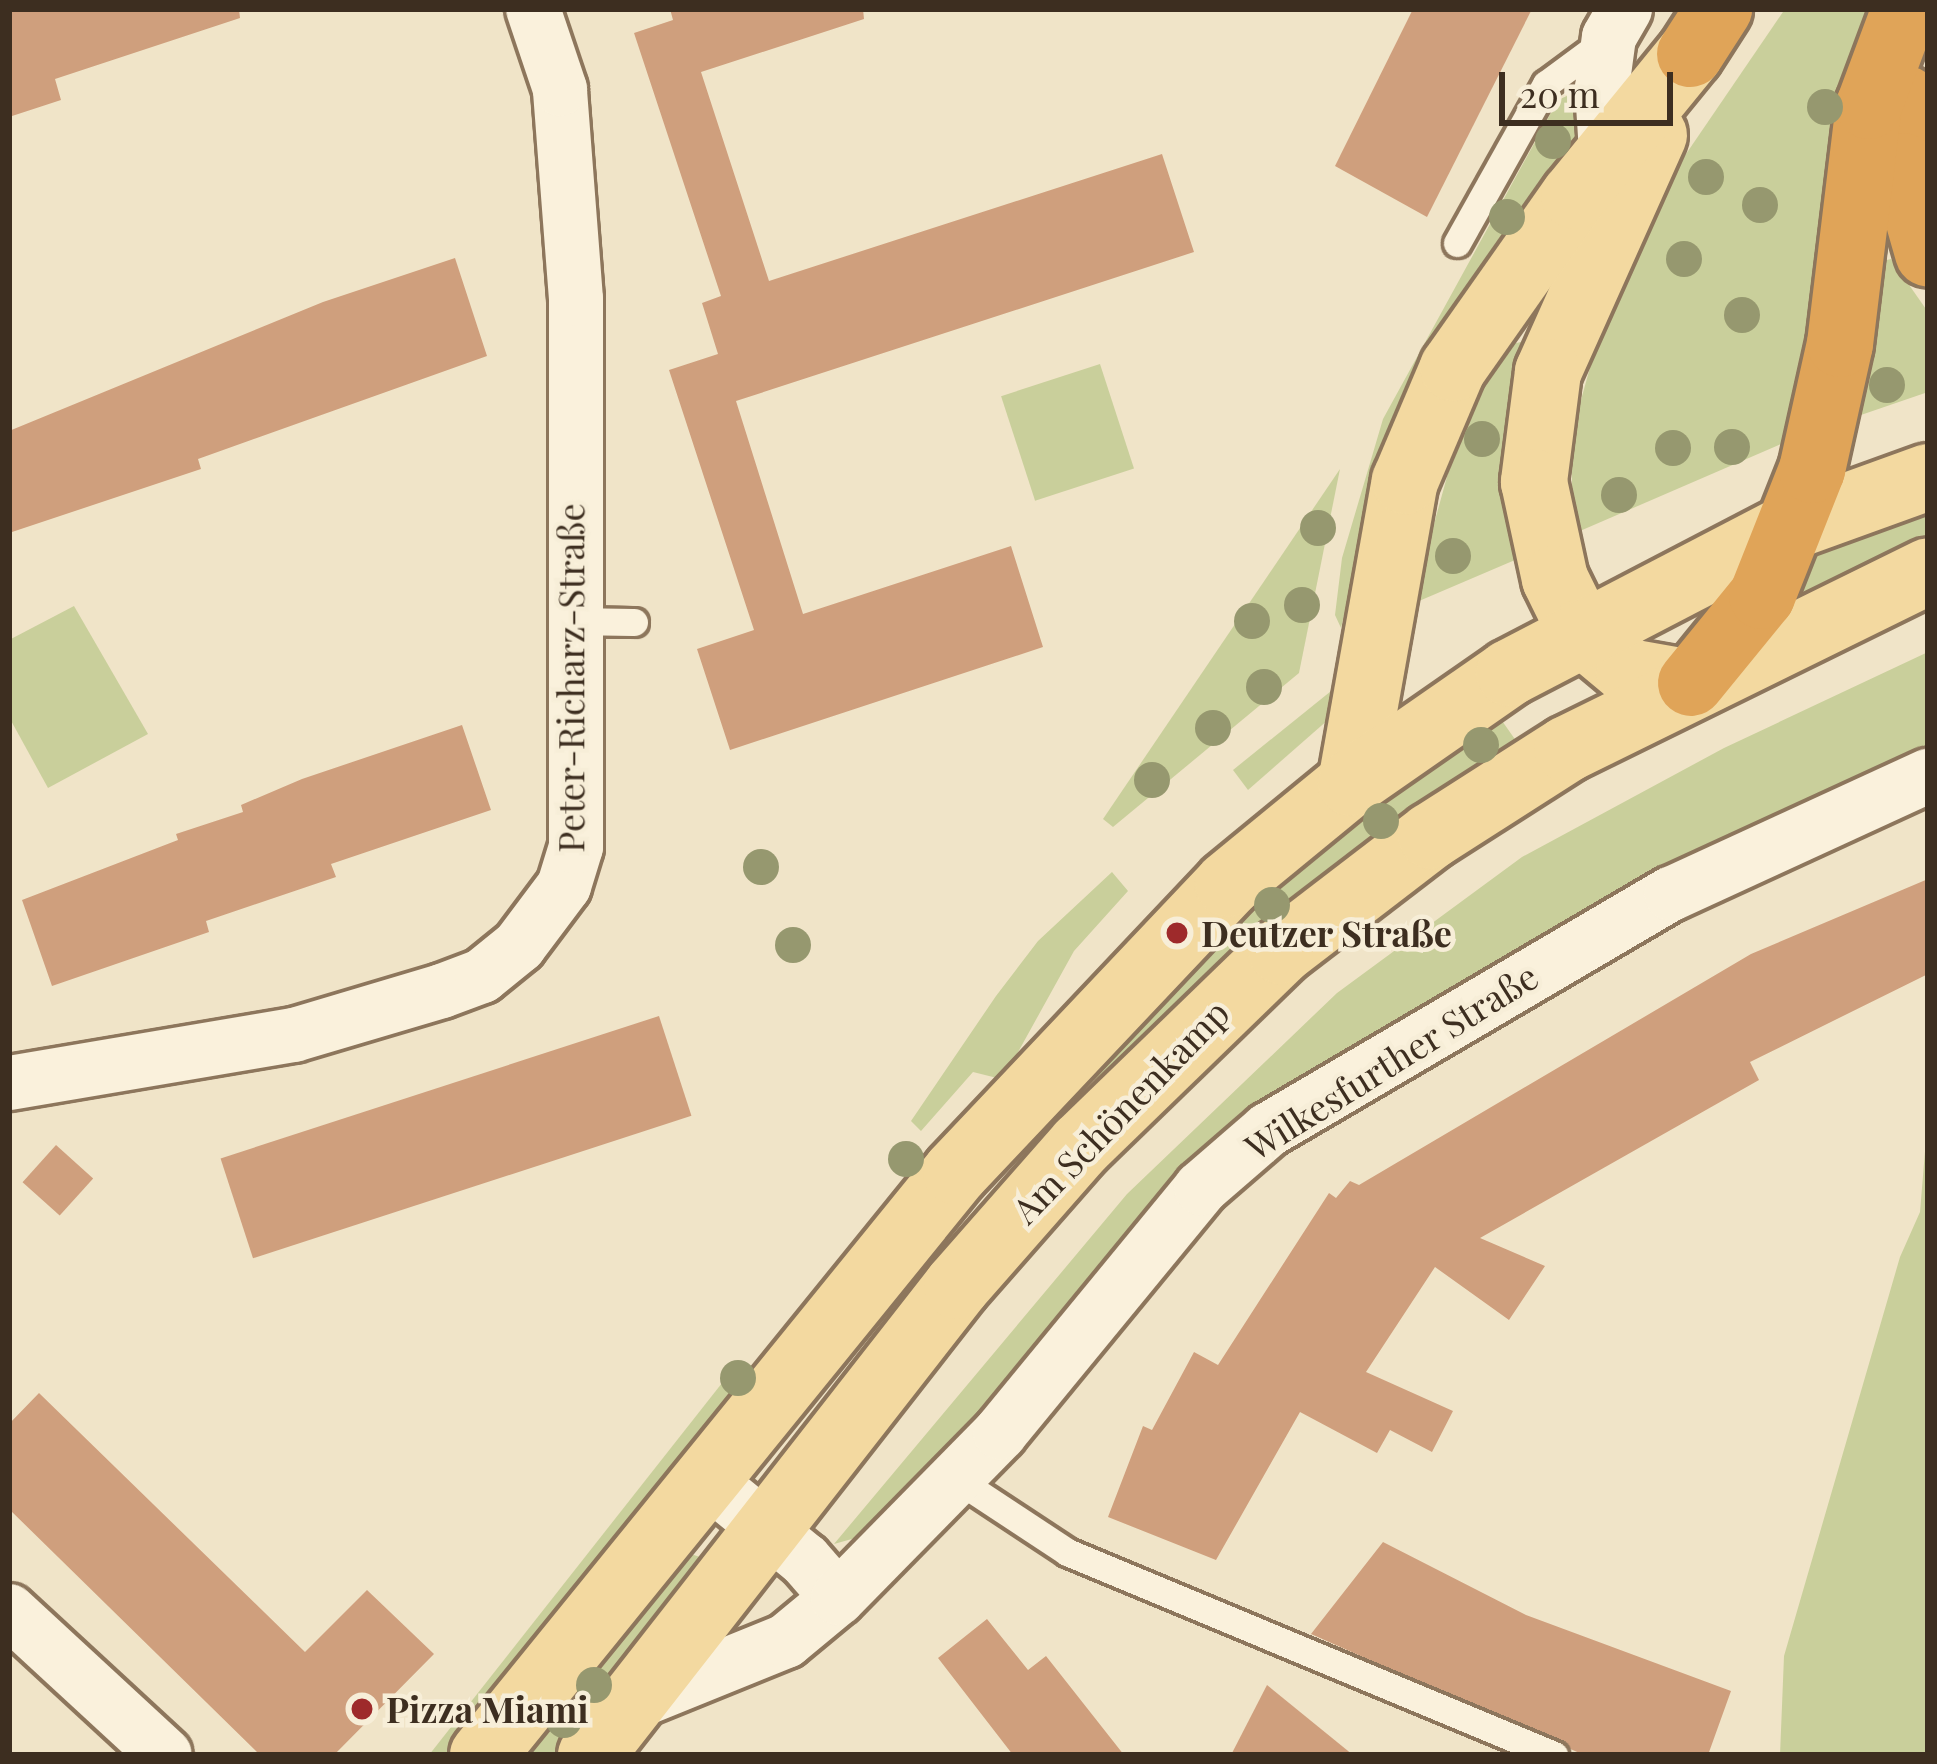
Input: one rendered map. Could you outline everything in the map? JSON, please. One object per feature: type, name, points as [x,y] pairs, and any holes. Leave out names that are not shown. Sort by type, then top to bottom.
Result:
[{"type":"highway","points":[[1909,9],[1903,166],[1928,253]]},
{"type":"highway","points":[[1691,683],[1762,596],[1790,527],[1840,344],[1869,106],[1909,9]]},
{"type":"main road","points":[[1351,783],[1406,481],[1427,425],[1490,308],[1704,32]]},
{"type":"main road","points":[[1691,683],[1629,672],[1581,632],[1555,579],[1534,482],[1548,372],[1704,32]]},
{"type":"main road","points":[[483,1755],[705,1478],[1091,1020],[1228,884],[1351,783],[1581,632],[1790,527],[1928,477]]},
{"type":"main road","name":"Am Schönenkamp","points":[[766,1528],[957,1286],[1198,1026],[1431,836],[1691,683],[1928,571]]},
{"type":"main road","points":[[591,1755],[766,1528]]},
{"type":"street","name":"Peter-Richarz-Straße","points":[[9,1083],[294,1035],[482,976],[519,946],[564,886],[576,847],[571,621],[578,391],[569,160],[560,89],[533,9]]},
{"type":"street","points":[[1612,227],[1606,157],[1617,23]]},
{"type":"street","name":"Wilkesfurther Straße","points":[[633,1703],[786,1641],[838,1598],[958,1480],[1201,1188],[1268,1130],[1670,894],[1928,776]]},
{"type":"street","points":[[705,1478],[766,1528],[838,1598]]},
{"type":"street","points":[[9,1611],[165,1755]]},
{"type":"lane","points":[[1457,243],[1546,84],[1617,23]]},
{"type":"lane","points":[[571,621],[634,622]]},
{"type":"lane","points":[[958,1480],[1066,1552],[1554,1755]]},
{"type":"green space","points":[[1785,9],[1872,9],[1788,441],[1573,534],[1571,436],[1604,317],[1671,176]]},
{"type":"green space","points":[[1580,90],[1576,140],[1469,292],[1376,480],[1341,628],[1335,615],[1342,558],[1383,419],[1558,100]]},
{"type":"green space","points":[[1891,259],[1928,312],[1928,392],[1858,416],[1883,261]]},
{"type":"green space","points":[[1521,342],[1502,505],[1515,560],[1412,604],[1456,444],[1507,345]]},
{"type":"green space","points":[[1100,364],[1134,469],[1035,501],[1001,396]]},
{"type":"green space","points":[[1340,469],[1299,673],[1113,827],[1103,819]]},
{"type":"green space","points":[[1928,514],[1928,535],[1801,594],[1811,557]]},
{"type":"green space","points":[[74,606],[148,734],[48,788],[9,717],[9,640]]},
{"type":"green space","points":[[1928,652],[1928,754],[1654,877],[1282,1089],[1190,1174],[1040,1355],[866,1535],[834,1544],[1127,1194],[1337,993],[1522,857],[1724,748]]},
{"type":"green space","points":[[1341,683],[1329,719],[1248,790],[1233,770]]},
{"type":"green space","points":[[1500,718],[1519,745],[1217,968],[1096,1081],[1087,1076],[1280,879]]},
{"type":"green space","points":[[1112,872],[1128,891],[1074,951],[1012,1063],[997,1078],[973,1072],[921,1131],[911,1121],[996,996],[1038,941]]},
{"type":"green space","points":[[1928,1115],[1928,1755],[1780,1755],[1784,1656],[1900,1257],[1920,1212]]},
{"type":"green space","points":[[737,1364],[751,1375],[445,1755],[429,1755]]},
{"type":"green space","points":[[688,1553],[700,1557],[697,1574],[553,1755],[520,1755]]},
{"type":"building","points":[[9,9],[239,9],[240,18],[55,79],[61,100],[9,117]]},
{"type":"building","points":[[670,9],[863,9],[864,19],[701,72],[769,281],[1162,154],[1194,252],[736,401],[803,614],[1011,546],[1043,647],[730,750],[697,649],[754,630],[669,370],[718,354],[702,303],[721,296],[634,33],[673,20]]},
{"type":"building","points":[[1413,9],[1532,9],[1427,217],[1335,166]]},
{"type":"building","points":[[455,258],[487,356],[198,459],[201,469],[9,533],[9,431],[323,302]]},
{"type":"building","points":[[462,725],[491,810],[331,864],[336,877],[206,921],[209,932],[52,986],[22,900],[178,840],[176,834],[243,812],[241,805],[302,779]]},
{"type":"building","points":[[1928,879],[1928,974],[1750,1062],[1759,1080],[1480,1238],[1545,1266],[1509,1320],[1435,1267],[1366,1372],[1453,1411],[1432,1452],[1390,1430],[1377,1453],[1300,1412],[1216,1560],[1108,1517],[1143,1426],[1152,1430],[1194,1352],[1218,1365],[1329,1193],[1336,1198],[1350,1181],[1359,1185],[1751,954]]},
{"type":"building","points":[[659,1016],[691,1116],[253,1258],[221,1158]]},
{"type":"building","points":[[56,1145],[93,1178],[60,1216],[23,1182]]},
{"type":"building","points":[[39,1393],[305,1652],[367,1590],[434,1654],[334,1755],[260,1755],[9,1509],[9,1424]]},
{"type":"building","points":[[1383,1542],[1526,1615],[1731,1691],[1708,1755],[1584,1755],[1311,1634]]},
{"type":"building","points":[[987,1619],[1028,1670],[1046,1656],[1124,1755],[1013,1755],[938,1658]]},
{"type":"building","points":[[1267,1685],[1353,1755],[1231,1755]]},
{"type":"place","name":"Deutzer Straße","points":[[1177,933]]},
{"type":"place","name":"Pizza Miami","points":[[362,1709]]}]
